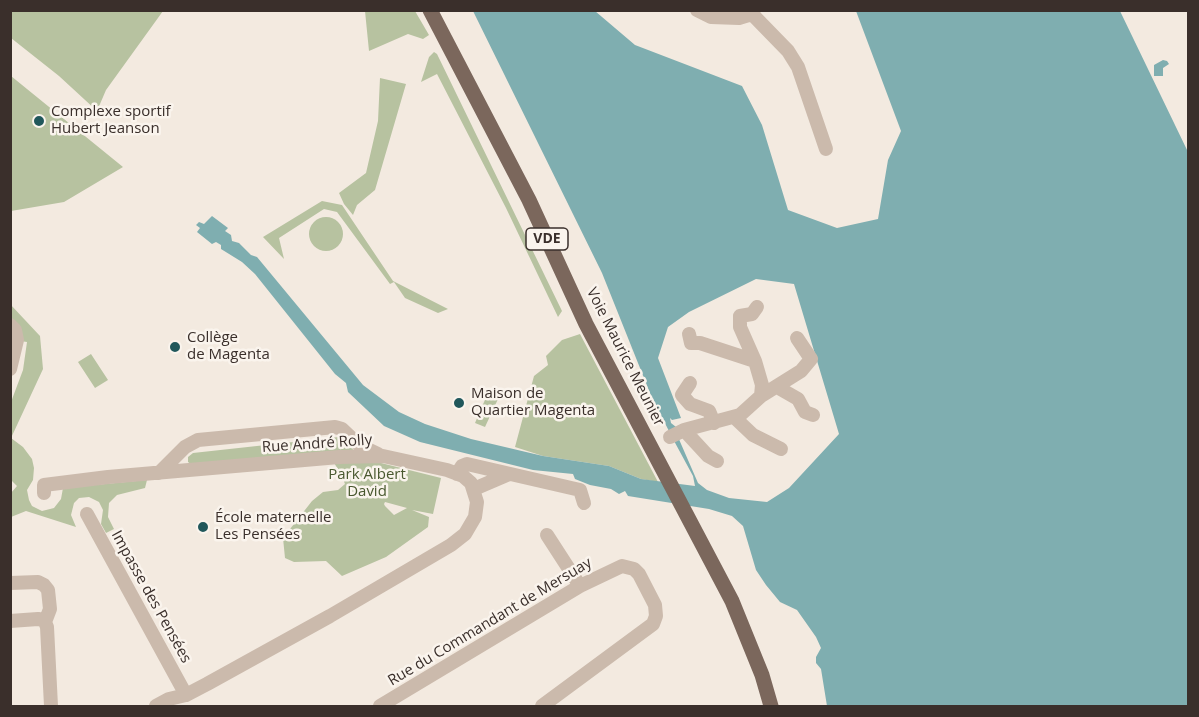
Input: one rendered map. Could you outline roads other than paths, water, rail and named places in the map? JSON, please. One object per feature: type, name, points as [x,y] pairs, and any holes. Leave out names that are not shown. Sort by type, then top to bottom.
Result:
[{"type":"main road","name":"Voie Maurice Meunier","points":[[430,10],[529,200],[586,324],[732,601],[762,675],[771,706]]},
{"type":"street","points":[[697,10],[711,17],[739,18],[753,12],[788,51],[798,67],[826,149]]},
{"type":"street","points":[[758,307],[752,314],[740,316],[740,327],[755,361],[762,385],[761,396]]},
{"type":"street","points":[[10,325],[15,330],[17,340],[10,369]]},
{"type":"street","points":[[689,334],[691,343],[700,343],[755,361]]},
{"type":"street","points":[[670,437],[684,430],[740,416],[761,396],[801,371],[811,360],[796,338]]},
{"type":"street","points":[[690,383],[682,395],[690,404],[709,411],[714,423]]},
{"type":"street","points":[[777,387],[798,399],[805,412],[813,415]]},
{"type":"street","points":[[734,417],[753,435],[781,449]]},
{"type":"street","points":[[159,473],[185,447],[198,440],[335,427],[342,429],[359,445],[383,456]]},
{"type":"street","points":[[684,430],[708,456],[717,461]]},
{"type":"street","points":[[190,470],[182,466],[182,460],[198,440]]},
{"type":"street","name":"Rue André Rolly","points":[[44,493],[44,485],[339,457],[383,456],[463,476],[474,489]]},
{"type":"street","points":[[457,474],[462,466],[467,464],[580,490],[584,503]]},
{"type":"street","points":[[156,706],[169,699],[182,701],[451,545],[465,534],[476,516],[477,502],[474,489],[509,474]]},
{"type":"street","name":"Impasse des Pensées","points":[[87,514],[182,701]]},
{"type":"street","points":[[547,535],[580,586]]},
{"type":"street","name":"Rue du Commandant de Mersuay","points":[[380,706],[580,586],[612,570],[627,566],[634,569],[639,574],[654,605],[656,616],[653,624],[542,706]]},
{"type":"street","points":[[10,583],[38,582],[48,590],[50,609],[45,622],[51,706]]},
{"type":"street","points":[[10,621],[38,619],[45,622]]},
{"type":"water","points":[[473,11],[595,11],[635,45],[742,86],[762,125],[788,210],[837,228],[878,219],[888,160],[901,131],[856,11],[1120,11],[1188,152],[1188,706],[827,706],[821,669],[816,663],[816,657],[821,648],[816,637],[797,610],[780,602],[766,585],[756,570],[743,526],[732,516],[709,509],[628,496],[625,491],[619,494],[611,489],[575,479],[573,474],[533,470],[420,442],[384,426],[348,392],[346,383],[335,374],[255,274],[242,262],[221,249],[221,245],[216,242],[212,244],[197,232],[200,228],[196,225],[199,222],[204,224],[212,216],[228,228],[225,231],[231,235],[232,241],[239,243],[251,255],[257,257],[363,385],[399,412],[425,424],[471,439],[543,456],[609,466],[641,479],[695,486],[693,476],[673,439],[678,437],[698,483],[707,490],[729,498],[767,502],[789,488],[839,434],[794,284],[756,279],[689,312],[668,327],[658,358],[681,418],[672,420],[670,418],[671,423],[676,427],[670,433],[652,398],[602,273]]},
{"type":"water","points":[[1163,60],[1169,64],[1163,68],[1163,76],[1154,76],[1154,65]]},
{"type":"place","name":"Complexe sportif Hubert Jeanson","points":[[39,121]]},
{"type":"place","name":"Collège de Magenta","points":[[175,347]]},
{"type":"place","name":"Maison de Quartier Magenta","points":[[459,403]]},
{"type":"place","name":"École maternelle Les Pensées","points":[[203,527]]},
{"type":"park label","name":"Park Albert David","points":[[367,484]]}]
